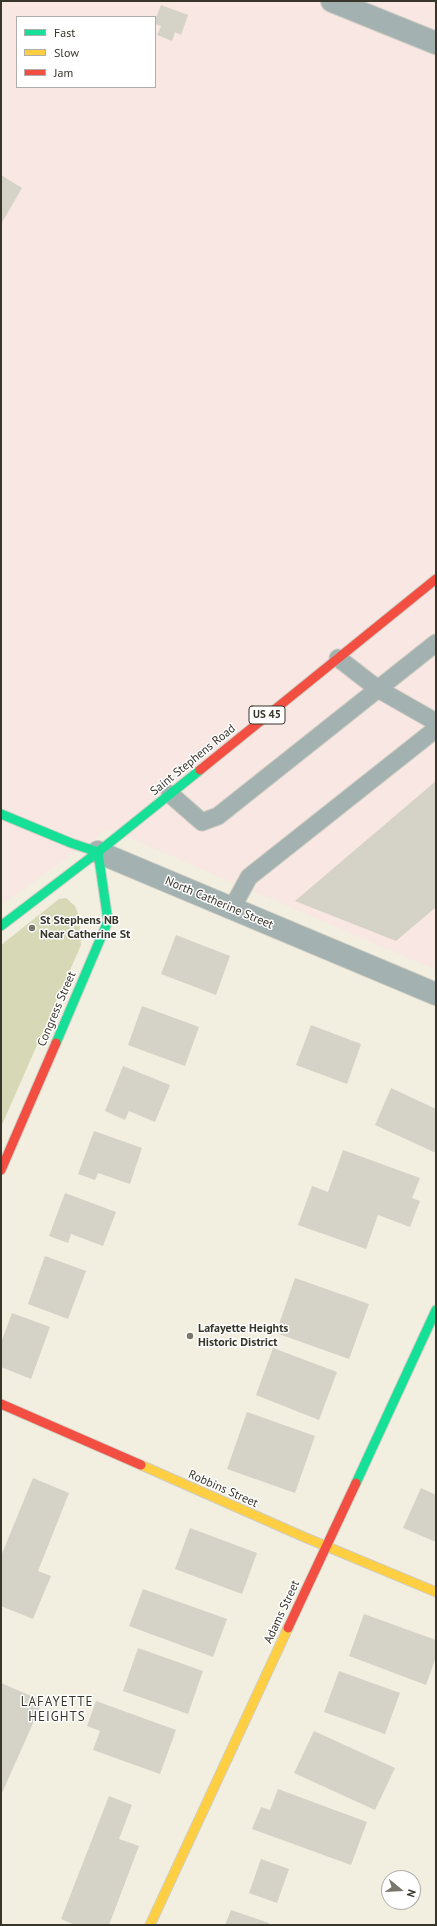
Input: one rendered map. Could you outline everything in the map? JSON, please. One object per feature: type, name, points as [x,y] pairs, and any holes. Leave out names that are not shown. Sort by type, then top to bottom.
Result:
[{"type":"street","points":[[332,1],[436,43]]},
{"type":"street","name":"Saint Stephens Road","points":[[1,926],[98,852],[436,579]]},
{"type":"street","name":"North Catherine Street","points":[[1,814],[70,843],[98,852],[436,994]]},
{"type":"street","name":"Congress Street","points":[[1,1170],[108,921],[98,852]]},
{"type":"street","name":"Adams Street","points":[[150,1925],[436,1310]]},
{"type":"street","name":"Robbins Street","points":[[1,1404],[326,1547],[436,1592]]},
{"type":"lane","points":[[170,794],[202,822],[218,816],[436,643]]},
{"type":"lane","points":[[338,658],[378,689],[436,722]]},
{"type":"lane","points":[[232,908],[250,877],[436,729]]},
{"type":"shaded area","points":[[1,1],[436,1],[436,970],[108,829],[1,905]]},
{"type":"green space","points":[[66,898],[75,906],[79,916],[81,945],[1,1127],[1,945],[59,899]]},
{"type":"building","points":[[161,5],[188,15],[181,35],[175,32],[172,41],[157,35],[161,26],[156,24],[156,18]]},
{"type":"building","points":[[1,175],[22,188],[1,224]]},
{"type":"building","points":[[436,781],[436,907],[396,941],[295,901]]},
{"type":"building","points":[[176,935],[230,956],[216,995],[161,974]]},
{"type":"building","points":[[142,1006],[199,1027],[185,1066],[128,1045]]},
{"type":"building","points":[[311,1025],[361,1044],[347,1084],[296,1065]]},
{"type":"building","points":[[123,1066],[170,1085],[155,1122],[129,1111],[125,1120],[105,1111]]},
{"type":"building","points":[[391,1088],[436,1109],[436,1153],[375,1125]]},
{"type":"building","points":[[94,1131],[142,1148],[130,1184],[98,1173],[95,1180],[78,1174]]},
{"type":"building","points":[[343,1150],[420,1178],[412,1198],[420,1201],[410,1227],[378,1215],[366,1249],[298,1225],[312,1186],[328,1192]]},
{"type":"building","points":[[65,1193],[116,1212],[103,1246],[71,1234],[68,1243],[49,1236]]},
{"type":"building","points":[[45,1256],[86,1271],[68,1319],[28,1304]]},
{"type":"building","points":[[295,1278],[369,1304],[349,1359],[276,1333]]},
{"type":"building","points":[[12,1313],[50,1327],[31,1379],[1,1367],[1,1343]]},
{"type":"building","points":[[273,1348],[337,1372],[319,1420],[256,1395]]},
{"type":"building","points":[[247,1412],[315,1436],[295,1493],[227,1469]]},
{"type":"building","points":[[33,1478],[69,1493],[38,1571],[51,1576],[33,1619],[1,1606],[1,1556]]},
{"type":"building","points":[[421,1488],[436,1495],[436,1542],[403,1528]]},
{"type":"building","points":[[190,1528],[257,1553],[242,1594],[175,1569]]},
{"type":"building","points":[[143,1589],[227,1619],[213,1657],[129,1626]]},
{"type":"building","points":[[364,1614],[436,1640],[436,1657],[426,1685],[349,1656]]},
{"type":"building","points":[[138,1648],[203,1671],[188,1714],[123,1691]]},
{"type":"building","points":[[339,1671],[400,1693],[385,1734],[324,1712]]},
{"type":"building","points":[[1,1683],[43,1701],[1,1795]]},
{"type":"building","points":[[96,1701],[176,1730],[160,1774],[93,1750],[100,1731],[87,1726]]},
{"type":"building","points":[[314,1731],[395,1768],[375,1810],[294,1773]]},
{"type":"building","points":[[278,1789],[367,1822],[351,1865],[252,1829],[261,1807],[270,1810]]},
{"type":"building","points":[[109,1796],[132,1805],[119,1839],[139,1846],[109,1925],[75,1925],[61,1919]]},
{"type":"building","points":[[261,1859],[289,1869],[277,1903],[249,1893]]},
{"type":"building","points":[[231,1910],[269,1923],[268,1925],[225,1925]]},
{"type":"traffic: fast","points":[[1,926],[98,852],[200,770]]},
{"type":"traffic: fast","points":[[1,814],[71,843],[98,852],[108,921],[56,1043]]},
{"type":"traffic: fast","points":[[356,1483],[436,1310]]},
{"type":"traffic: slow","points":[[141,1465],[304,1537],[436,1592]]},
{"type":"traffic: slow","points":[[150,1925],[288,1628]]},
{"type":"traffic: jam","points":[[200,770],[436,579]]},
{"type":"traffic: jam","points":[[1,1170],[56,1043]]},
{"type":"traffic: jam","points":[[1,1404],[141,1465]]},
{"type":"traffic: jam","points":[[288,1628],[356,1483]]},
{"type":"place","name":"St Stephens NB Near Catherine St","points":[[32,928]]},
{"type":"place","name":"Lafayette Heights Historic District","points":[[190,1336]]},
{"type":"district","name":"LAFAYETTE HEIGHTS","points":[[57,1710]]}]
